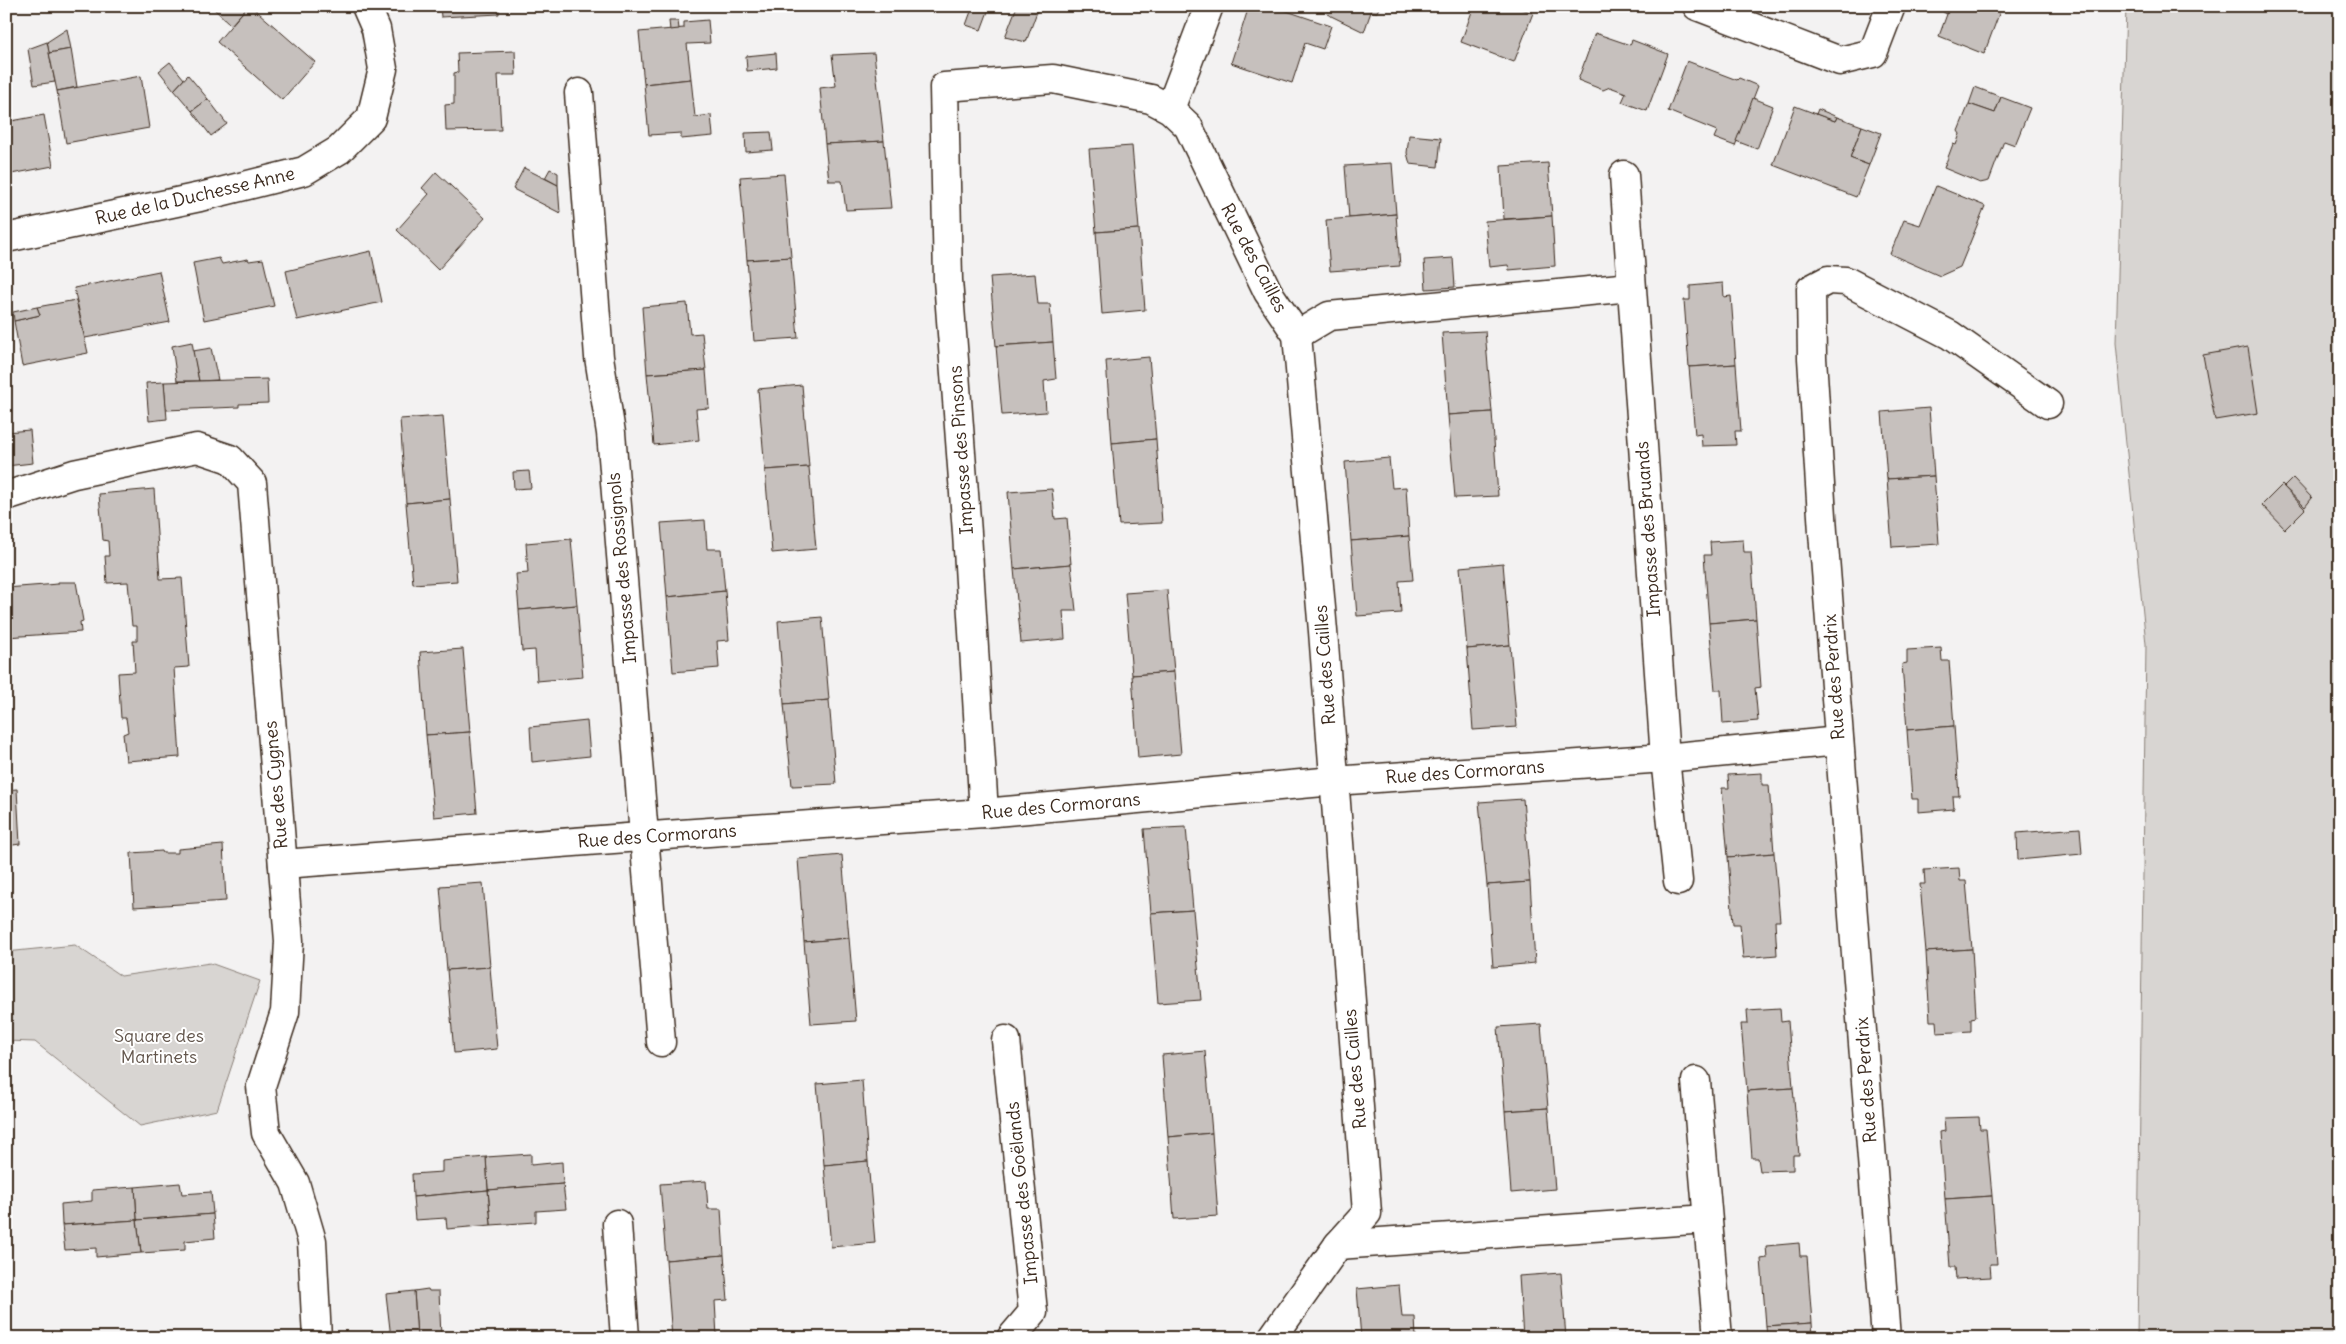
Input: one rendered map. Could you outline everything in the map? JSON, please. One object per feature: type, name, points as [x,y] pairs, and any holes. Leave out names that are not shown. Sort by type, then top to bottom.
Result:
[{"type":"street","name":"Rue de la Duchesse Anne","points":[[6,238],[200,197],[304,171],[339,150],[372,118],[383,69],[376,29],[366,6]]},
{"type":"street","points":[[1170,110],[1209,6]]},
{"type":"street","points":[[1697,6],[1840,61],[1873,53],[1891,6]]},
{"type":"street","name":"Rue des Cailles","points":[[944,87],[1053,79],[1151,99],[1170,110],[1188,126],[1268,292],[1298,335],[1367,1213],[1338,1245],[1272,1338]]},
{"type":"street","name":"Impasse des Pinsons","points":[[944,87],[948,280],[967,533],[984,813]]},
{"type":"street","name":"Impasse des Rossignols","points":[[579,93],[599,357],[612,443],[661,1042]]},
{"type":"street","name":"Impasse des Bruands","points":[[1624,176],[1665,758],[1678,881]]},
{"type":"street","name":"Rue des Perdrix","points":[[1886,1338],[1839,741],[1812,358],[1811,289],[1828,280],[1846,281],[1950,335],[2048,404]]},
{"type":"street","points":[[1298,335],[1329,316],[1631,287]]},
{"type":"street","name":"Rue des Cygnes","points":[[6,496],[74,474],[197,448],[230,459],[252,483],[289,941],[285,1012],[261,1086],[266,1134],[295,1183],[312,1241],[317,1338]]},
{"type":"street","name":"Rue des Cormorans","points":[[283,864],[984,813],[1334,781],[1665,758],[1839,741]]},
{"type":"street","name":"Impasse des Goëlands","points":[[1006,1040],[1034,1312],[1011,1338]]},
{"type":"street","points":[[1696,1081],[1718,1338]]},
{"type":"street","points":[[1338,1245],[1707,1219]]},
{"type":"street","points":[[617,1224],[625,1338]]},
{"type":"green space","points":[[2126,6],[2340,6],[2340,1338],[2137,1338],[2146,644],[2116,343]]},
{"type":"green space","name":"Square des Martinets","points":[[75,945],[121,976],[210,963],[260,981],[217,1110],[140,1126],[35,1042],[6,1041],[6,952]]},
{"type":"building","points":[[211,6],[248,6],[231,25]]},
{"type":"building","points":[[248,6],[251,6],[315,62],[282,100],[217,42]]},
{"type":"building","points":[[440,6],[499,6],[499,14],[441,17]]},
{"type":"building","points":[[973,6],[990,6],[981,30],[966,25]]},
{"type":"building","points":[[1017,6],[1039,6],[1026,42],[1005,37]]},
{"type":"building","points":[[1249,6],[1272,6],[1331,26],[1323,49],[1305,43],[1292,83],[1231,63]]},
{"type":"building","points":[[1330,6],[1373,6],[1364,32],[1327,14]]},
{"type":"building","points":[[1373,6],[1380,6],[1377,12],[1371,11]]},
{"type":"building","points":[[1474,6],[1514,6],[1533,13],[1514,62],[1461,42]]},
{"type":"building","points":[[1946,6],[1950,6],[1947,14],[1943,12]]},
{"type":"building","points":[[1950,6],[2002,6],[1984,54],[1939,36]]},
{"type":"building","points":[[2014,6],[2031,6],[2030,9]]},
{"type":"building","points":[[708,20],[710,43],[687,44],[691,79],[644,84],[639,32],[684,28],[684,22]]},
{"type":"building","points":[[669,21],[678,21],[679,29],[670,30]]},
{"type":"building","points":[[67,29],[71,49],[49,53],[47,42]]},
{"type":"building","points":[[1595,33],[1630,45],[1632,40],[1668,54],[1647,111],[1622,102],[1626,93],[1610,87],[1603,90],[1578,80]]},
{"type":"building","points":[[47,42],[55,82],[34,85],[28,49]]},
{"type":"building","points":[[71,49],[77,87],[57,91],[49,53]]},
{"type":"building","points":[[515,51],[516,75],[498,75],[501,130],[446,131],[445,105],[454,104],[454,73],[458,72],[457,53]]},
{"type":"building","points":[[776,53],[777,68],[747,71],[746,56]]},
{"type":"building","points":[[874,53],[884,141],[825,144],[820,88],[836,86],[832,55]]},
{"type":"building","points":[[1687,61],[1758,86],[1735,146],[1714,138],[1717,131],[1668,111]]},
{"type":"building","points":[[170,62],[184,79],[174,90],[159,71]]},
{"type":"building","points":[[188,75],[208,99],[192,111],[174,90]]},
{"type":"building","points":[[141,76],[149,128],[66,143],[57,91]]},
{"type":"building","points":[[691,79],[695,117],[711,115],[713,136],[681,139],[681,133],[649,135],[644,84]]},
{"type":"building","points":[[1975,87],[2001,97],[1995,113],[1969,104]]},
{"type":"building","points":[[2001,97],[2030,108],[2015,145],[2004,141],[1989,181],[1980,183],[1944,168],[1953,144],[1956,145],[1960,134],[1958,131],[1969,104],[1995,113]]},
{"type":"building","points":[[1753,98],[1773,106],[1757,149],[1736,141]]},
{"type":"building","points":[[208,99],[227,124],[211,136],[192,111]]},
{"type":"building","points":[[1795,106],[1835,121],[1837,117],[1862,126],[1850,158],[1869,165],[1856,197],[1773,165]]},
{"type":"building","points":[[1818,109],[1837,117],[1835,121],[1816,114]]},
{"type":"building","points":[[44,115],[53,166],[6,175],[6,122]]},
{"type":"building","points":[[1862,126],[1881,133],[1869,165],[1850,158]]},
{"type":"building","points":[[771,132],[773,150],[746,152],[745,133]]},
{"type":"building","points":[[1409,135],[1441,138],[1438,167],[1410,164],[1407,153]]},
{"type":"building","points":[[884,141],[891,208],[846,210],[842,181],[829,181],[825,144]]},
{"type":"building","points":[[1132,146],[1139,229],[1096,232],[1089,149]]},
{"type":"building","points":[[1392,163],[1396,214],[1349,218],[1345,166]]},
{"type":"building","points":[[1548,163],[1552,216],[1504,219],[1501,166]]},
{"type":"building","points":[[524,168],[558,185],[560,213],[513,189]]},
{"type":"building","points":[[550,169],[558,173],[558,185],[545,178]]},
{"type":"building","points":[[436,172],[485,218],[438,270],[397,230],[429,194],[422,188]]},
{"type":"building","points":[[784,174],[791,257],[747,260],[740,177]]},
{"type":"building","points":[[1936,186],[1985,206],[1960,267],[1940,276],[1890,254],[1904,220],[1920,225]]},
{"type":"building","points":[[1396,214],[1400,266],[1330,271],[1326,220]]},
{"type":"building","points":[[1552,216],[1555,266],[1509,270],[1508,265],[1489,267],[1485,221]]},
{"type":"building","points":[[1139,229],[1145,310],[1102,314],[1096,232]]},
{"type":"building","points":[[371,251],[382,302],[297,320],[286,271]]},
{"type":"building","points":[[791,257],[798,338],[754,341],[747,260]]},
{"type":"building","points":[[219,258],[222,264],[248,259],[249,261],[263,259],[274,306],[204,320],[193,263]]},
{"type":"building","points":[[1453,258],[1455,287],[1426,289],[1424,260]]},
{"type":"building","points":[[159,271],[170,322],[85,338],[74,288]]},
{"type":"building","points":[[1035,274],[1038,304],[1050,304],[1053,342],[996,346],[990,277]]},
{"type":"building","points":[[1723,283],[1724,297],[1731,296],[1736,364],[1689,367],[1684,300],[1690,300],[1690,286]]},
{"type":"building","points":[[76,300],[88,353],[22,366],[14,321],[40,315],[37,307]]},
{"type":"building","points":[[687,303],[690,334],[702,333],[706,370],[647,374],[642,307]]},
{"type":"building","points":[[37,307],[40,315],[14,321],[13,312]]},
{"type":"building","points":[[1485,331],[1492,412],[1448,415],[1442,333]]},
{"type":"building","points":[[192,342],[199,381],[177,381],[172,346]]},
{"type":"building","points":[[1053,342],[1056,379],[1044,381],[1046,412],[1002,415],[996,346]]},
{"type":"building","points":[[2248,347],[2258,413],[2215,420],[2203,355]]},
{"type":"building","points":[[211,348],[218,380],[199,381],[193,351]]},
{"type":"building","points":[[1149,357],[1156,439],[1112,443],[1106,361]]},
{"type":"building","points":[[1736,364],[1741,431],[1735,431],[1736,445],[1702,446],[1701,434],[1695,435],[1689,367]]},
{"type":"building","points":[[706,370],[709,408],[696,409],[699,440],[654,445],[647,374]]},
{"type":"building","points":[[267,379],[268,403],[239,404],[239,407],[166,410],[164,382]]},
{"type":"building","points":[[164,382],[167,419],[149,421],[146,383]]},
{"type":"building","points":[[802,385],[809,467],[765,470],[758,389]]},
{"type":"building","points":[[1929,408],[1934,476],[1887,479],[1882,412]]},
{"type":"building","points":[[1492,412],[1498,496],[1455,498],[1448,415]]},
{"type":"building","points":[[443,416],[450,499],[406,503],[400,419]]},
{"type":"building","points":[[30,430],[33,463],[6,466],[6,432]]},
{"type":"building","points":[[1156,439],[1162,523],[1119,525],[1112,443]]},
{"type":"building","points":[[1389,458],[1392,488],[1406,487],[1409,536],[1351,541],[1345,462]]},
{"type":"building","points":[[809,467],[816,549],[772,553],[765,470]]},
{"type":"building","points":[[529,471],[531,488],[514,489],[513,472]]},
{"type":"building","points":[[1934,476],[1939,544],[1892,547],[1887,479]]},
{"type":"building","points":[[2293,478],[2312,498],[2305,507],[2284,487]]},
{"type":"building","points":[[2282,485],[2305,509],[2285,529],[2262,505]]},
{"type":"building","points":[[154,489],[160,579],[182,578],[189,667],[174,668],[180,757],[126,761],[123,734],[128,732],[126,718],[121,718],[118,673],[135,672],[133,641],[137,641],[137,626],[132,626],[128,582],[107,583],[105,556],[109,556],[108,541],[103,540],[99,494]]},
{"type":"building","points":[[1052,489],[1055,519],[1067,518],[1071,564],[1014,569],[1008,492]]},
{"type":"building","points":[[450,499],[457,581],[413,584],[406,503]]},
{"type":"building","points":[[705,520],[707,549],[721,549],[725,591],[667,597],[661,523]]},
{"type":"building","points":[[1409,536],[1413,580],[1399,581],[1401,613],[1357,616],[1351,541]]},
{"type":"building","points":[[571,539],[577,605],[519,610],[516,574],[528,573],[526,543]]},
{"type":"building","points":[[1743,540],[1744,552],[1751,552],[1756,619],[1709,623],[1704,555],[1711,555],[1710,542]]},
{"type":"building","points":[[1503,563],[1510,645],[1467,649],[1460,567]]},
{"type":"building","points":[[1071,564],[1076,611],[1063,611],[1065,639],[1021,643],[1014,569]]},
{"type":"building","points":[[58,582],[76,582],[83,621],[80,622],[81,632],[6,637],[6,588],[58,584]]},
{"type":"building","points":[[1167,590],[1174,672],[1132,675],[1125,593]]},
{"type":"building","points":[[725,591],[729,640],[717,641],[719,668],[673,672],[667,597]]},
{"type":"building","points":[[577,605],[583,677],[537,681],[535,650],[522,651],[519,610]]},
{"type":"building","points":[[822,617],[829,700],[784,704],[778,621]]},
{"type":"building","points":[[1756,619],[1761,687],[1755,688],[1758,721],[1723,724],[1721,690],[1715,690],[1709,623]]},
{"type":"building","points":[[1510,645],[1517,727],[1473,730],[1467,649]]},
{"type":"building","points":[[1941,648],[1942,661],[1949,661],[1954,726],[1907,730],[1902,664],[1907,663],[1907,650]]},
{"type":"building","points":[[463,649],[470,732],[426,735],[420,652]]},
{"type":"building","points":[[1174,672],[1181,754],[1138,758],[1132,675]]},
{"type":"building","points":[[829,700],[836,784],[792,786],[784,704]]},
{"type":"building","points":[[587,721],[590,756],[532,762],[530,727]]},
{"type":"building","points":[[1954,726],[1959,796],[1953,796],[1954,809],[1918,812],[1918,799],[1912,799],[1907,730]]},
{"type":"building","points":[[470,732],[477,813],[434,817],[426,735]]},
{"type":"building","points":[[1762,773],[1762,785],[1769,785],[1774,853],[1728,857],[1722,788],[1729,788],[1728,775]]},
{"type":"building","points":[[17,789],[20,844],[6,846],[6,790]]},
{"type":"building","points":[[1523,799],[1530,882],[1487,885],[1479,802]]},
{"type":"building","points":[[1186,827],[1193,910],[1151,913],[1144,829]]},
{"type":"building","points":[[2080,828],[2082,854],[2018,860],[2017,833]]},
{"type":"building","points":[[223,845],[226,901],[134,907],[131,853],[162,851],[163,853],[178,853],[178,849]]},
{"type":"building","points":[[1774,853],[1780,921],[1775,921],[1777,955],[1743,958],[1740,924],[1733,924],[1728,857]]},
{"type":"building","points":[[842,855],[849,938],[804,942],[798,859]]},
{"type":"building","points":[[1959,868],[1960,881],[1966,881],[1972,949],[1926,952],[1920,884],[1925,884],[1924,870]]},
{"type":"building","points":[[1530,882],[1535,963],[1493,967],[1487,885]]},
{"type":"building","points":[[483,883],[490,967],[447,970],[440,886]]},
{"type":"building","points":[[1193,910],[1201,1000],[1158,1003],[1151,913]]},
{"type":"building","points":[[849,938],[856,1021],[811,1024],[804,942]]},
{"type":"building","points":[[1972,949],[1976,1017],[1971,1018],[1971,1031],[1937,1033],[1936,1021],[1930,1021],[1926,952]]},
{"type":"building","points":[[490,967],[497,1049],[454,1053],[447,970]]},
{"type":"building","points":[[1780,1008],[1781,1022],[1788,1021],[1793,1088],[1747,1091],[1741,1024],[1748,1024],[1747,1010]]},
{"type":"building","points":[[1541,1024],[1548,1108],[1505,1111],[1498,1027]]},
{"type":"building","points":[[1205,1051],[1212,1133],[1168,1137],[1162,1055]]},
{"type":"building","points":[[862,1080],[868,1161],[824,1165],[817,1084]]},
{"type":"building","points":[[1793,1088],[1799,1155],[1793,1155],[1793,1170],[1760,1171],[1758,1158],[1752,1158],[1747,1091]]},
{"type":"building","points":[[1548,1108],[1555,1189],[1511,1193],[1505,1111]]},
{"type":"building","points":[[1979,1117],[1980,1129],[1986,1129],[1992,1196],[1945,1199],[1940,1132],[1945,1131],[1944,1118]]},
{"type":"building","points":[[1212,1133],[1218,1216],[1174,1219],[1168,1137]]},
{"type":"building","points":[[531,1154],[531,1165],[562,1162],[563,1184],[488,1190],[486,1157]]},
{"type":"building","points":[[486,1157],[488,1190],[413,1197],[412,1174],[442,1172],[442,1161]]},
{"type":"building","points":[[868,1161],[875,1243],[831,1247],[824,1165]]},
{"type":"building","points":[[706,1181],[708,1209],[721,1209],[724,1255],[666,1260],[660,1184]]},
{"type":"building","points":[[180,1183],[182,1194],[211,1192],[213,1214],[137,1220],[135,1187]]},
{"type":"building","points":[[563,1184],[566,1209],[536,1211],[536,1222],[491,1225],[488,1190]]},
{"type":"building","points":[[135,1187],[137,1220],[62,1225],[61,1204],[92,1201],[92,1190]]},
{"type":"building","points":[[488,1190],[491,1225],[447,1229],[446,1218],[415,1220],[413,1197]]},
{"type":"building","points":[[1992,1196],[1997,1264],[1990,1264],[1991,1277],[1956,1279],[1955,1267],[1950,1267],[1945,1199]]},
{"type":"building","points":[[213,1214],[215,1238],[185,1241],[185,1250],[141,1253],[137,1220]]},
{"type":"building","points":[[137,1220],[141,1253],[96,1257],[96,1248],[65,1250],[62,1225]]},
{"type":"building","points":[[1799,1243],[1800,1256],[1807,1256],[1812,1323],[1766,1326],[1761,1259],[1767,1258],[1766,1246]]},
{"type":"building","points":[[724,1255],[728,1300],[715,1301],[717,1337],[672,1338],[666,1260]]},
{"type":"building","points":[[1561,1273],[1566,1338],[1523,1338],[1519,1276]]},
{"type":"building","points":[[1399,1285],[1402,1317],[1415,1317],[1416,1338],[1361,1338],[1357,1289]]},
{"type":"building","points":[[428,1289],[429,1291],[439,1291],[441,1337],[417,1338],[414,1291]]},
{"type":"building","points":[[414,1291],[417,1338],[391,1338],[386,1294]]},
{"type":"building","points":[[1812,1323],[1813,1338],[1767,1338],[1766,1326]]}]
